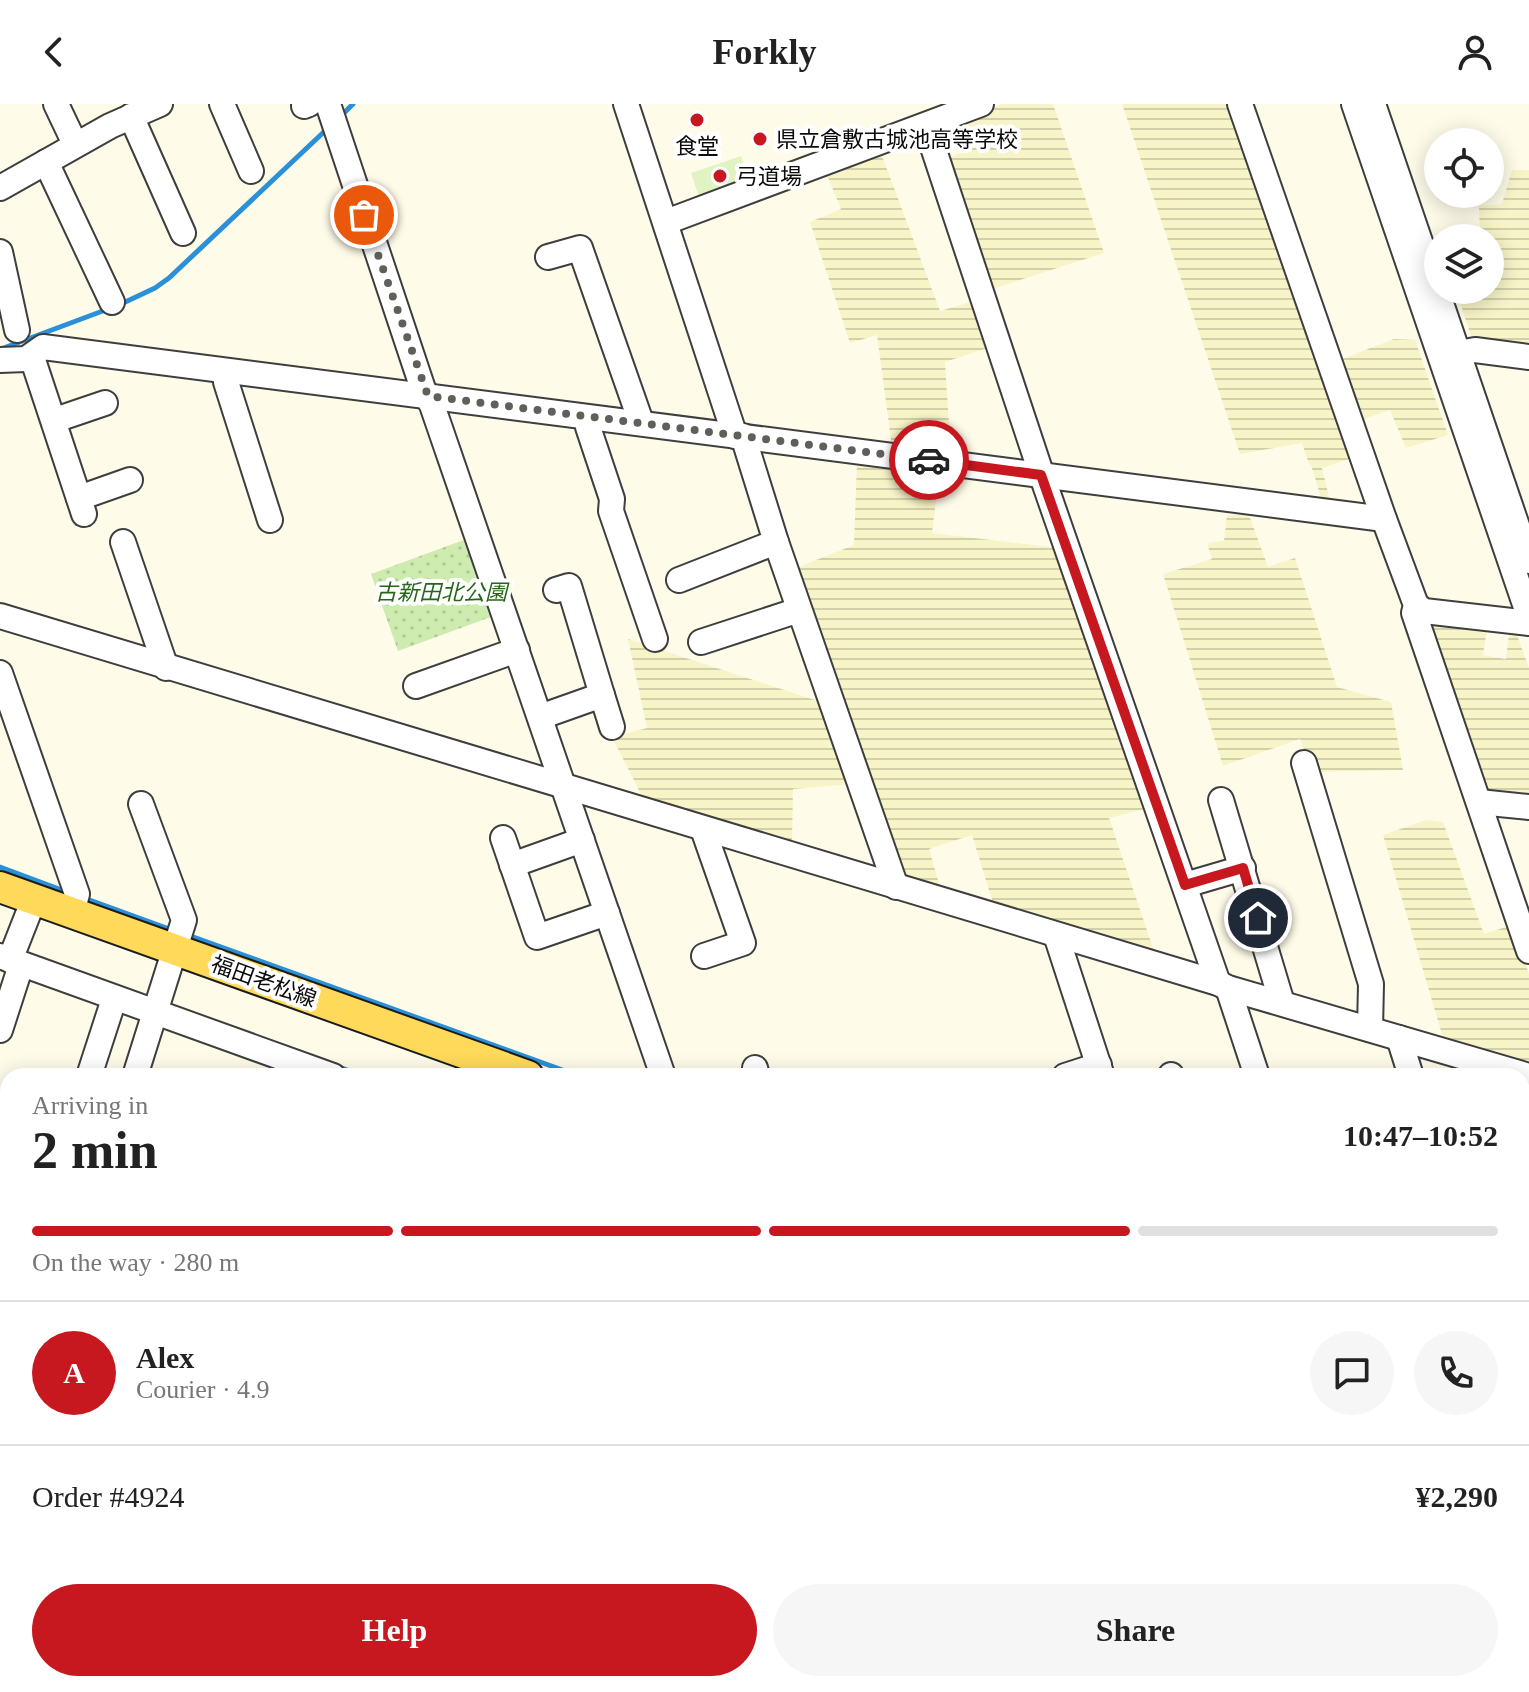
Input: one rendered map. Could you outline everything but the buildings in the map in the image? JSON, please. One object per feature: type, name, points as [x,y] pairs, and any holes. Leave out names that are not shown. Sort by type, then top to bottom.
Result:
[{"type":"main road","name":"福田老松線","points":[[0,887],[34,899],[75,902],[178,937],[508,1068]]},
{"type":"street","points":[[56,104],[73,139]]},
{"type":"street","points":[[0,188],[46,162],[73,139],[160,104]]},
{"type":"street","points":[[222,104],[251,171]]},
{"type":"street","points":[[626,104],[894,882]]},
{"type":"street","points":[[666,222],[981,104]]},
{"type":"street","points":[[1240,104],[1416,609],[1529,951]]},
{"type":"street","points":[[1354,104],[1529,616]]},
{"type":"street","points":[[1373,104],[1529,561]]},
{"type":"street","points":[[313,105],[430,400],[660,1068]]},
{"type":"street","points":[[131,116],[183,233]]},
{"type":"street","points":[[926,126],[1043,481],[1219,980],[1254,1068]]},
{"type":"street","points":[[46,162],[112,302]]},
{"type":"street","points":[[548,257],[580,248],[641,422]]},
{"type":"street","points":[[0,252],[17,330]]},
{"type":"street","points":[[0,360],[34,355],[43,347],[226,376],[588,422],[641,422],[1043,481],[1384,519]]},
{"type":"street","points":[[1458,353],[1475,350],[1529,357]]},
{"type":"street","points":[[34,355],[81,506],[130,480]]},
{"type":"street","points":[[226,376],[270,520]]},
{"type":"street","points":[[55,420],[105,403]]},
{"type":"street","points":[[588,422],[612,499],[611,511],[655,639]]},
{"type":"street","points":[[123,542],[164,663]]},
{"type":"street","points":[[679,580],[776,542]]},
{"type":"street","points":[[556,590],[569,586],[612,727]]},
{"type":"street","points":[[1416,609],[1529,623]]},
{"type":"street","points":[[701,642],[799,610]]},
{"type":"street","points":[[0,616],[560,781],[703,829],[894,882],[1056,935],[1371,1024],[1399,1038],[1502,1068]]},
{"type":"street","points":[[416,686],[517,650]]},
{"type":"street","points":[[0,673],[75,902]]},
{"type":"street","points":[[540,717],[602,695]]},
{"type":"street","points":[[1304,763],[1371,984],[1371,1024]]},
{"type":"street","points":[[1221,800],[1282,998]]},
{"type":"street","points":[[1479,802],[1529,807]]},
{"type":"street","points":[[138,1068],[184,920],[141,804]]},
{"type":"street","points":[[703,829],[743,943],[704,956]]},
{"type":"street","points":[[503,838],[537,937],[607,913]]},
{"type":"street","points":[[512,865],[582,840]]},
{"type":"street","points":[[1185,885],[1243,868]]},
{"type":"street","points":[[0,1030],[12,956],[34,899]]},
{"type":"street","points":[[1056,935],[1099,1068]]},
{"type":"street","points":[[12,956],[114,999],[158,1005],[274,1066]]},
{"type":"street","points":[[92,1068],[114,999]]},
{"type":"street","points":[[1399,1038],[1408,1068]]},
{"type":"shaded area","points":[[1002,104],[1053,104],[1104,253],[989,290],[948,158],[976,146],[965,119]]},
{"type":"shaded area","points":[[1122,104],[1231,104],[1352,458],[1322,468],[1332,509],[1324,507],[1302,443],[1240,454]]},
{"type":"shaded area","points":[[881,153],[940,311],[974,301],[990,347],[945,362],[949,424],[941,453],[892,447],[877,335],[850,343],[810,222],[841,209],[827,175]]},
{"type":"shaded area","points":[[1512,170],[1529,170],[1529,350],[1473,342],[1461,304],[1504,304],[1504,224],[1480,224],[1479,208],[1504,208]]},
{"type":"shaded area","points":[[1394,339],[1415,340],[1448,435],[1406,448],[1390,410],[1360,420],[1337,361]]},
{"type":"shaded area","points":[[857,462],[923,469],[923,489],[937,492],[932,533],[1059,548],[1149,808],[1109,818],[1154,951],[993,903],[972,835],[929,849],[940,887],[901,876],[796,568],[854,545]]},
{"type":"shaded area","points":[[1227,515],[1249,515],[1268,567],[1295,558],[1337,687],[1391,702],[1403,770],[1312,772],[1300,739],[1223,766],[1163,574],[1212,559],[1207,543],[1224,541]]},
{"type":"shaded area","points":[[1424,620],[1487,629],[1483,655],[1506,659],[1509,634],[1517,635],[1529,668],[1529,803],[1483,799]]},
{"type":"shaded area","points":[[628,639],[818,701],[851,784],[793,789],[792,843],[643,798],[612,737],[647,728]]},
{"type":"shaded area","points":[[1426,820],[1443,822],[1484,934],[1512,925],[1529,974],[1529,1066],[1444,1041],[1383,835]]},
{"type":"green space","name":"弓道場","points":[[741,156],[749,179],[699,197],[691,173]]},
{"type":"green space","name":"古新田北公園","points":[[472,537],[499,614],[398,651],[371,574]]},
{"type":"waterway","points":[[341,116],[353,104]]},
{"type":"waterway","points":[[121,304],[169,278],[327,129]]},
{"type":"waterway","points":[[1,349],[108,309]]},
{"type":"waterway","points":[[0,867],[67,892]]},
{"type":"waterway","points":[[84,898],[172,930]]},
{"type":"waterway","points":[[185,934],[557,1068]]},
{"type":"waterway","points":[[336,1066],[342,1068]]},
{"type":"way so far","points":[[364,215],[428,396],[929,460]]},
{"type":"place","name":"食堂","points":[[697,120]]},
{"type":"place","name":"県立倉敷古城池高等学校","points":[[760,139]]},
{"type":"place","name":"弓道場","points":[[720,176]]},
{"type":"route","points":[[929,460],[1041,475],[1185,885],[1243,868],[1258,918]]}]
